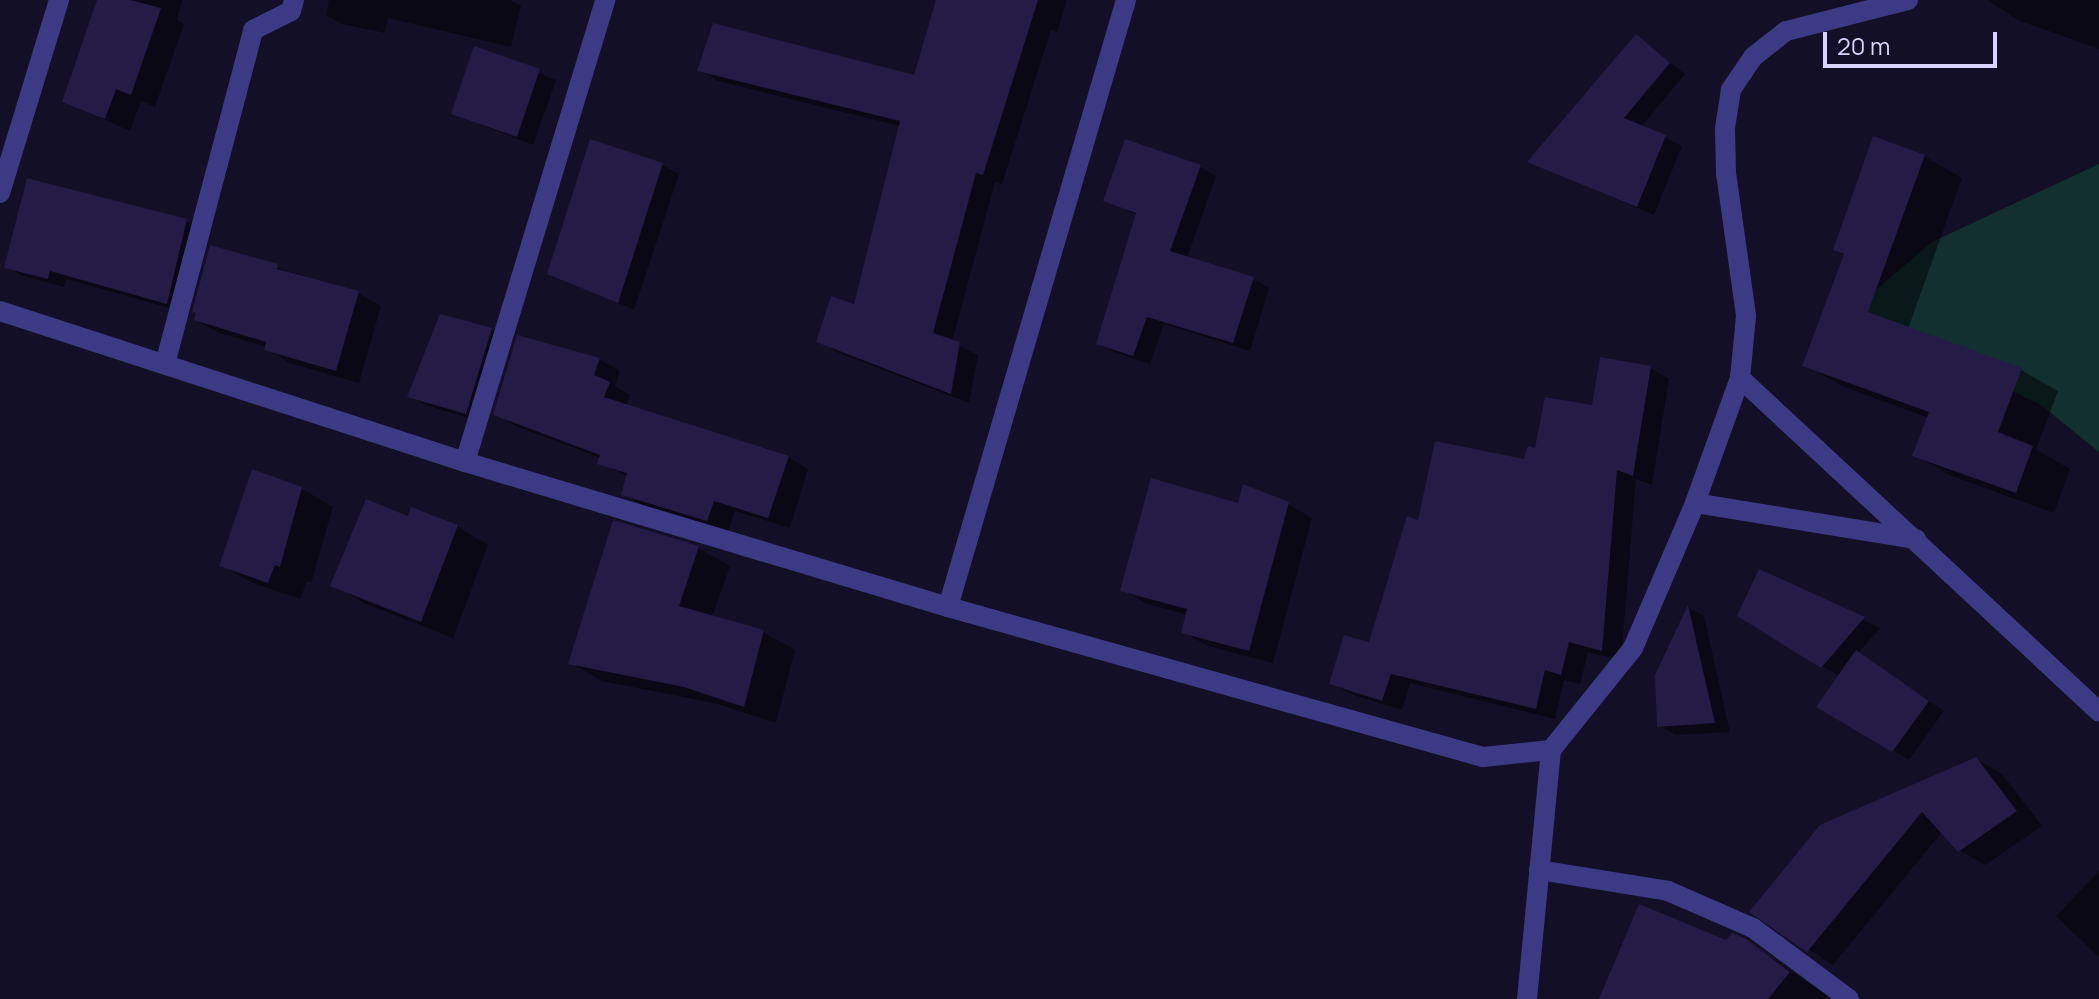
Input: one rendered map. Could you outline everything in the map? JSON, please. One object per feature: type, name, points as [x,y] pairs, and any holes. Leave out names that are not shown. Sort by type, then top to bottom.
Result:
[{"type":"street","points":[[0,193],[59,0]]},
{"type":"street","points":[[165,364],[253,30],[291,11],[294,0]]},
{"type":"street","points":[[465,462],[605,0]]},
{"type":"street","points":[[948,607],[1126,0]]},
{"type":"street","points":[[1527,999],[1551,750],[1633,648],[1695,503],[1740,378],[1746,316],[1726,173],[1725,129],[1731,90],[1753,57],[1786,31],[1908,0]]},
{"type":"street","points":[[0,311],[465,462],[948,607],[1483,757],[1551,750]]},
{"type":"street","points":[[1740,378],[1917,539],[2099,712]]},
{"type":"street","points":[[1695,503],[1917,539]]},
{"type":"street","points":[[1539,870],[1668,891],[1753,928],[1832,983],[1849,999]]},
{"type":"green space","points":[[2099,164],[2099,452],[2041,405],[1850,312],[1932,242]]},
{"type":"building","points":[[97,0],[130,0],[161,8],[131,95],[116,89],[105,119],[62,102]]},
{"type":"building","points":[[936,0],[1038,0],[983,175],[976,173],[933,333],[960,342],[951,394],[816,342],[831,296],[854,304],[900,121],[697,71],[713,23],[914,75]]},
{"type":"building","points":[[1636,34],[1670,63],[1624,118],[1666,135],[1637,207],[1527,162]]},
{"type":"building","points":[[474,46],[540,69],[517,137],[451,114]]},
{"type":"building","points":[[1873,136],[1925,155],[1868,312],[2022,368],[1998,432],[2033,446],[2016,493],[1912,456],[1929,412],[1802,366],[1844,254],[1833,250]]},
{"type":"building","points":[[590,139],[663,163],[618,303],[547,274]]},
{"type":"building","points":[[1125,139],[1201,165],[1170,251],[1254,277],[1233,343],[1147,317],[1133,356],[1096,344],[1136,213],[1103,201]]},
{"type":"building","points":[[27,178],[187,219],[167,304],[50,271],[48,279],[4,268]]},
{"type":"building","points":[[210,245],[278,264],[277,269],[359,291],[336,371],[264,350],[266,342],[194,320],[196,313],[192,312]]},
{"type":"building","points":[[440,314],[492,328],[466,414],[407,397]]},
{"type":"building","points":[[517,335],[600,358],[594,375],[610,382],[604,397],[789,456],[768,518],[714,501],[707,521],[621,495],[627,473],[597,464],[600,455],[493,415]]},
{"type":"building","points":[[1600,357],[1651,366],[1633,476],[1617,470],[1602,651],[1569,642],[1561,675],[1545,670],[1536,709],[1391,674],[1382,701],[1329,684],[1344,635],[1369,642],[1407,516],[1418,520],[1435,441],[1524,459],[1528,446],[1535,448],[1545,397],[1592,405]]},
{"type":"building","points":[[252,469],[302,487],[280,567],[275,565],[268,583],[219,566]]},
{"type":"building","points":[[1151,478],[1238,503],[1243,484],[1289,502],[1249,651],[1181,633],[1187,609],[1120,591]]},
{"type":"building","points":[[366,499],[408,516],[411,507],[458,525],[421,622],[330,586]]},
{"type":"building","points":[[613,520],[699,546],[679,606],[764,630],[744,707],[684,687],[568,664]]},
{"type":"building","points":[[1759,569],[1865,617],[1821,668],[1737,616]]},
{"type":"building","points":[[1688,605],[1715,723],[1657,727],[1655,675]]},
{"type":"building","points":[[1856,650],[1929,701],[1892,752],[1816,707]]},
{"type":"building","points":[[1976,757],[2017,811],[1958,852],[1922,812],[1807,952],[1749,912],[1820,825]]},
{"type":"building","points":[[1639,904],[1726,940],[1732,933],[1746,939],[1790,972],[1768,999],[1599,999]]}]
